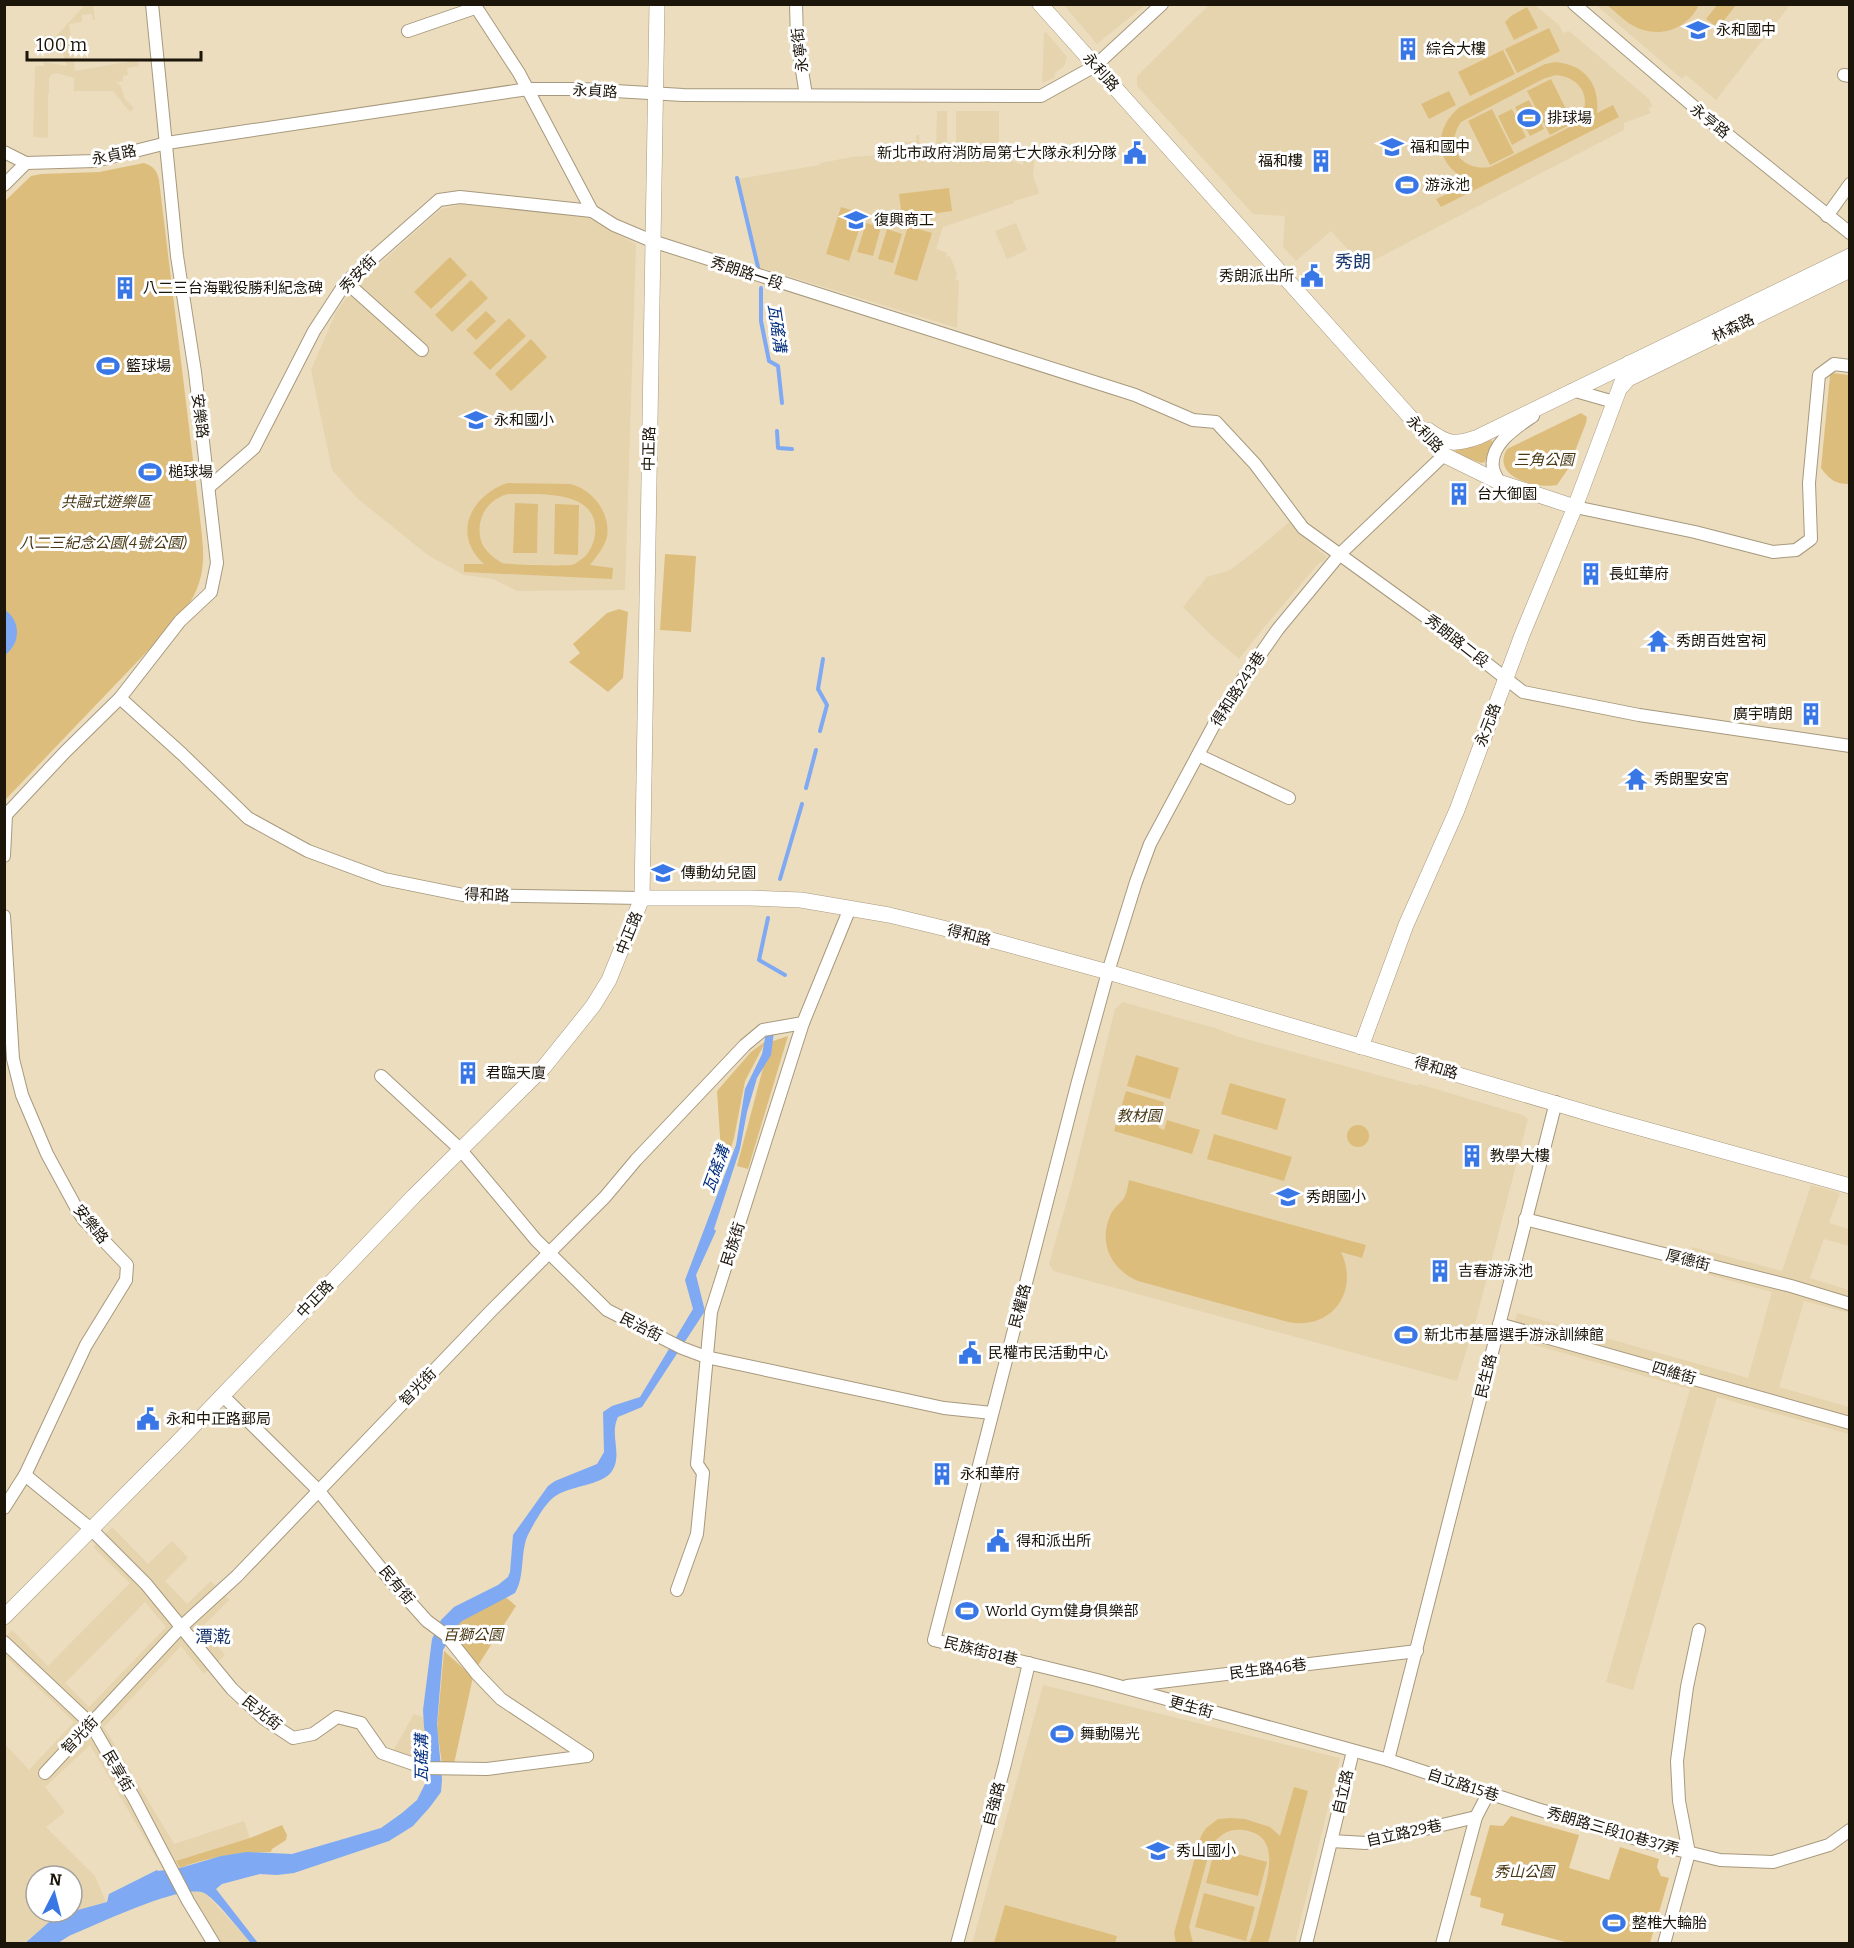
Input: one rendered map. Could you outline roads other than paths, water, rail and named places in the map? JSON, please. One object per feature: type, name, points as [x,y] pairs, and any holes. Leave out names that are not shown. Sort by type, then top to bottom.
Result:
[{"type":"street","name":"安樂路","points":[[4,856],[5,816],[120,698],[180,621],[211,592],[218,563],[195,372],[177,256],[152,4]]},
{"type":"street","name":"中正路","points":[[4,1617],[460,1149],[544,1067],[593,1006],[609,980],[642,898],[657,4]]},
{"type":"street","name":"永寧街","points":[[796,4],[797,40],[806,95]]},
{"type":"street","name":"永利路","points":[[1040,4],[1444,455],[1499,482],[1575,507],[1695,532],[1773,552],[1796,550],[1810,539],[1809,483],[1819,375],[1834,364],[1850,366]]},
{"type":"street","name":"永貞路","points":[[4,152],[26,163],[95,161],[167,143],[528,89],[581,89],[655,94],[1041,96],[1095,66],[1162,4]]},
{"type":"street","name":"永亨路","points":[[1574,4],[1713,123],[1850,233]]},
{"type":"street","points":[[408,31],[474,6],[528,89],[592,211]]},
{"type":"street","points":[[4,185],[26,163]]},
{"type":"street","points":[[1827,216],[1850,184]]},
{"type":"street","name":"秀安街","points":[[209,487],[254,448],[314,332],[346,282],[439,200],[460,197],[592,211]]},
{"type":"street","name":"秀朗路一段","points":[[592,211],[614,225],[652,241],[1135,395]]},
{"type":"street","name":"林森路","points":[[1407,415],[1443,441],[1458,444],[1478,437],[1850,256]]},
{"type":"street","name":"林森路","points":[[1617,396],[1628,379],[1850,270]]},
{"type":"street","points":[[346,282],[422,350]]},
{"type":"street","points":[[1499,482],[1493,468],[1494,458],[1507,435],[1565,394],[1617,396],[1629,363]]},
{"type":"street","name":"秀朗路二段","points":[[1135,395],[1193,420],[1216,422],[1255,464],[1303,528],[1444,630],[1523,692],[1609,710],[1850,746]]},
{"type":"street","name":"永元路","points":[[1361,1047],[1406,925],[1457,810],[1617,396]]},
{"type":"street","name":"得和路243巷","points":[[1108,972],[1150,844],[1223,708],[1241,680],[1278,629],[1340,554],[1444,455]]},
{"type":"street","name":"得和路","points":[[120,698],[248,818],[308,851],[384,879],[463,895],[781,899],[850,908],[984,938],[1108,972],[1608,1119],[1850,1186]]},
{"type":"street","points":[[1198,755],[1289,798]]},
{"type":"street","name":"民族街","points":[[677,1590],[697,1534],[703,1473],[696,1464],[711,1312],[803,1023],[850,908]]},
{"type":"street","name":"安樂路","points":[[4,916],[13,1059],[22,1095],[47,1154],[78,1211],[126,1265],[126,1280],[86,1344],[26,1476],[4,1508]]},
{"type":"street","name":"民權路","points":[[934,1640],[1108,972]]},
{"type":"street","name":"智光街","points":[[45,1773],[181,1627],[237,1576],[548,1252],[605,1197],[636,1160],[745,1045],[763,1030],[803,1023]]},
{"type":"street","name":"民治街","points":[[381,1076],[460,1149],[548,1252],[607,1310],[682,1348],[706,1357],[944,1408],[992,1413]]},
{"type":"street","name":"民生路","points":[[1417,1651],[1556,1102]]},
{"type":"street","name":"厚德街","points":[[1525,1219],[1791,1286],[1850,1304]]},
{"type":"street","name":"四維街","points":[[1499,1324],[1850,1423]]},
{"type":"street","name":"民有街","points":[[222,1395],[318,1490],[391,1581],[428,1621],[446,1635],[477,1674],[501,1699],[587,1756]]},
{"type":"street","name":"民光街","points":[[26,1476],[91,1529],[146,1584],[232,1689],[263,1718],[293,1738],[313,1734],[337,1717],[361,1723],[382,1753],[425,1768],[486,1769],[587,1756]]},
{"type":"street","points":[[1689,1852],[1678,1787],[1677,1761],[1681,1726],[1699,1630]]},
{"type":"street","name":"民族街81巷","points":[[934,1640],[1029,1663]]},
{"type":"street","name":"民享街","points":[[4,1642],[91,1724],[214,1944]]},
{"type":"street","points":[[1388,1760],[1417,1651]]},
{"type":"street","name":"民生路46巷","points":[[1119,1687],[1417,1651]]},
{"type":"street","name":"更生街","points":[[1029,1663],[1353,1751]]},
{"type":"street","name":"自強路","points":[[957,1944],[1005,1764],[1029,1663]]},
{"type":"street","name":"自立路","points":[[1306,1944],[1353,1751],[1388,1760]]},
{"type":"street","name":"自立路15巷","points":[[1388,1760],[1538,1809]]},
{"type":"street","points":[[1442,1944],[1476,1817],[1488,1794]]},
{"type":"street","name":"秀朗路三段10巷37弄","points":[[1538,1809],[1650,1843],[1720,1860],[1773,1862],[1782,1860],[1829,1845],[1850,1830]]},
{"type":"street","name":"自立路29巷","points":[[1331,1841],[1366,1844],[1476,1817]]},
{"type":"street","name":"秀朗路三段10巷37弄","points":[[1664,1944],[1689,1852]]},
{"type":"water","points":[[5,610],[14,620],[17,632],[14,644],[5,655]]},
{"type":"water","points":[[774,1032],[771,1055],[757,1078],[747,1112],[740,1149],[714,1229],[716,1231],[696,1275],[705,1311],[642,1407],[618,1417],[615,1431],[616,1458],[612,1471],[601,1480],[568,1490],[550,1500],[540,1513],[527,1538],[515,1593],[462,1621],[443,1650],[437,1725],[441,1792],[430,1807],[413,1826],[389,1841],[294,1873],[260,1874],[222,1884],[216,1889],[258,1943],[251,1943],[209,1896],[193,1892],[177,1894],[138,1907],[69,1936],[58,1943],[24,1944],[47,1924],[84,1924],[84,1908],[107,1902],[109,1894],[157,1870],[180,1868],[221,1856],[247,1852],[292,1854],[381,1828],[417,1800],[432,1770],[423,1710],[432,1639],[441,1620],[454,1607],[498,1585],[508,1577],[513,1535],[548,1486],[597,1464],[604,1452],[603,1412],[612,1406],[640,1397],[693,1309],[685,1280],[736,1145],[745,1089],[762,1054],[766,1033]]},
{"type":"waterway","name":"瓦磘溝","points":[[737,178],[758,267]]},
{"type":"waterway","name":"瓦磘溝","points":[[761,288],[761,321],[769,361],[778,366],[782,403]]},
{"type":"waterway","name":"瓦磘溝","points":[[777,431],[778,448],[792,449]]},
{"type":"waterway","name":"瓦磘溝","points":[[820,731],[827,705],[818,689],[823,659]]},
{"type":"waterway","name":"瓦磘溝","points":[[806,788],[816,750]]},
{"type":"waterway","name":"瓦磘溝","points":[[780,879],[802,804]]},
{"type":"waterway","name":"瓦磘溝","points":[[768,918],[759,960],[785,975]]},
{"type":"place","name":"永和國中","points":[[1698,30]]},
{"type":"place","name":"綜合大樓","points":[[1408,49]]},
{"type":"place","name":"排球場","points":[[1529,118]]},
{"type":"place","name":"福和國中","points":[[1392,147]]},
{"type":"place","name":"新北市政府消防局第七大隊永利分隊","points":[[1135,153]]},
{"type":"place","name":"福和樓","points":[[1321,161]]},
{"type":"place","name":"游泳池","points":[[1407,185]]},
{"type":"place","name":"復興商工","points":[[856,220]]},
{"type":"place","name":"秀朗派出所","points":[[1312,276]]},
{"type":"place","name":"八二三台海戰役勝利紀念碑","points":[[125,288]]},
{"type":"place","name":"籃球場","points":[[108,366]]},
{"type":"place","name":"永和國小","points":[[476,420]]},
{"type":"place","name":"槌球場","points":[[150,472]]},
{"type":"place","name":"台大御園","points":[[1459,494]]},
{"type":"place","name":"長虹華府","points":[[1591,574]]},
{"type":"place","name":"秀朗百姓宮祠","points":[[1658,641]]},
{"type":"place","name":"廣宇晴朗","points":[[1811,714]]},
{"type":"place","name":"秀朗聖安宮","points":[[1636,779]]},
{"type":"place","name":"傳動幼兒園","points":[[663,873]]},
{"type":"place","name":"君臨天廈","points":[[468,1073]]},
{"type":"place","name":"教學大樓","points":[[1472,1156]]},
{"type":"place","name":"秀朗國小","points":[[1288,1197]]},
{"type":"place","name":"吉春游泳池","points":[[1440,1271]]},
{"type":"place","name":"新北市基層選手游泳訓練館","points":[[1406,1335]]},
{"type":"place","name":"民權市民活動中心","points":[[970,1353]]},
{"type":"place","name":"永和中正路郵局","points":[[148,1419]]},
{"type":"place","name":"永和華府","points":[[942,1474]]},
{"type":"place","name":"得和派出所","points":[[998,1541]]},
{"type":"place","name":"World Gym健身俱樂部","points":[[967,1611]]},
{"type":"place","name":"舞動陽光","points":[[1062,1734]]},
{"type":"place","name":"秀山國小","points":[[1158,1851]]},
{"type":"place","name":"整椎大輪胎","points":[[1614,1923]]},
{"type":"district","name":"秀朗","points":[[1353,262]]},
{"type":"district","name":"潭漧","points":[[213,1637]]},
{"type":"park label","name":"三角公園","points":[[1544,460]]},
{"type":"park label","name":"共融式遊樂區","points":[[106,502]]},
{"type":"park label","name":"八二三紀念公園(4號公園)","points":[[103,543]]},
{"type":"park label","name":"教材園","points":[[1139,1116]]},
{"type":"park label","name":"百獅公園","points":[[473,1635]]},
{"type":"park label","name":"秀山公園","points":[[1524,1872]]}]
